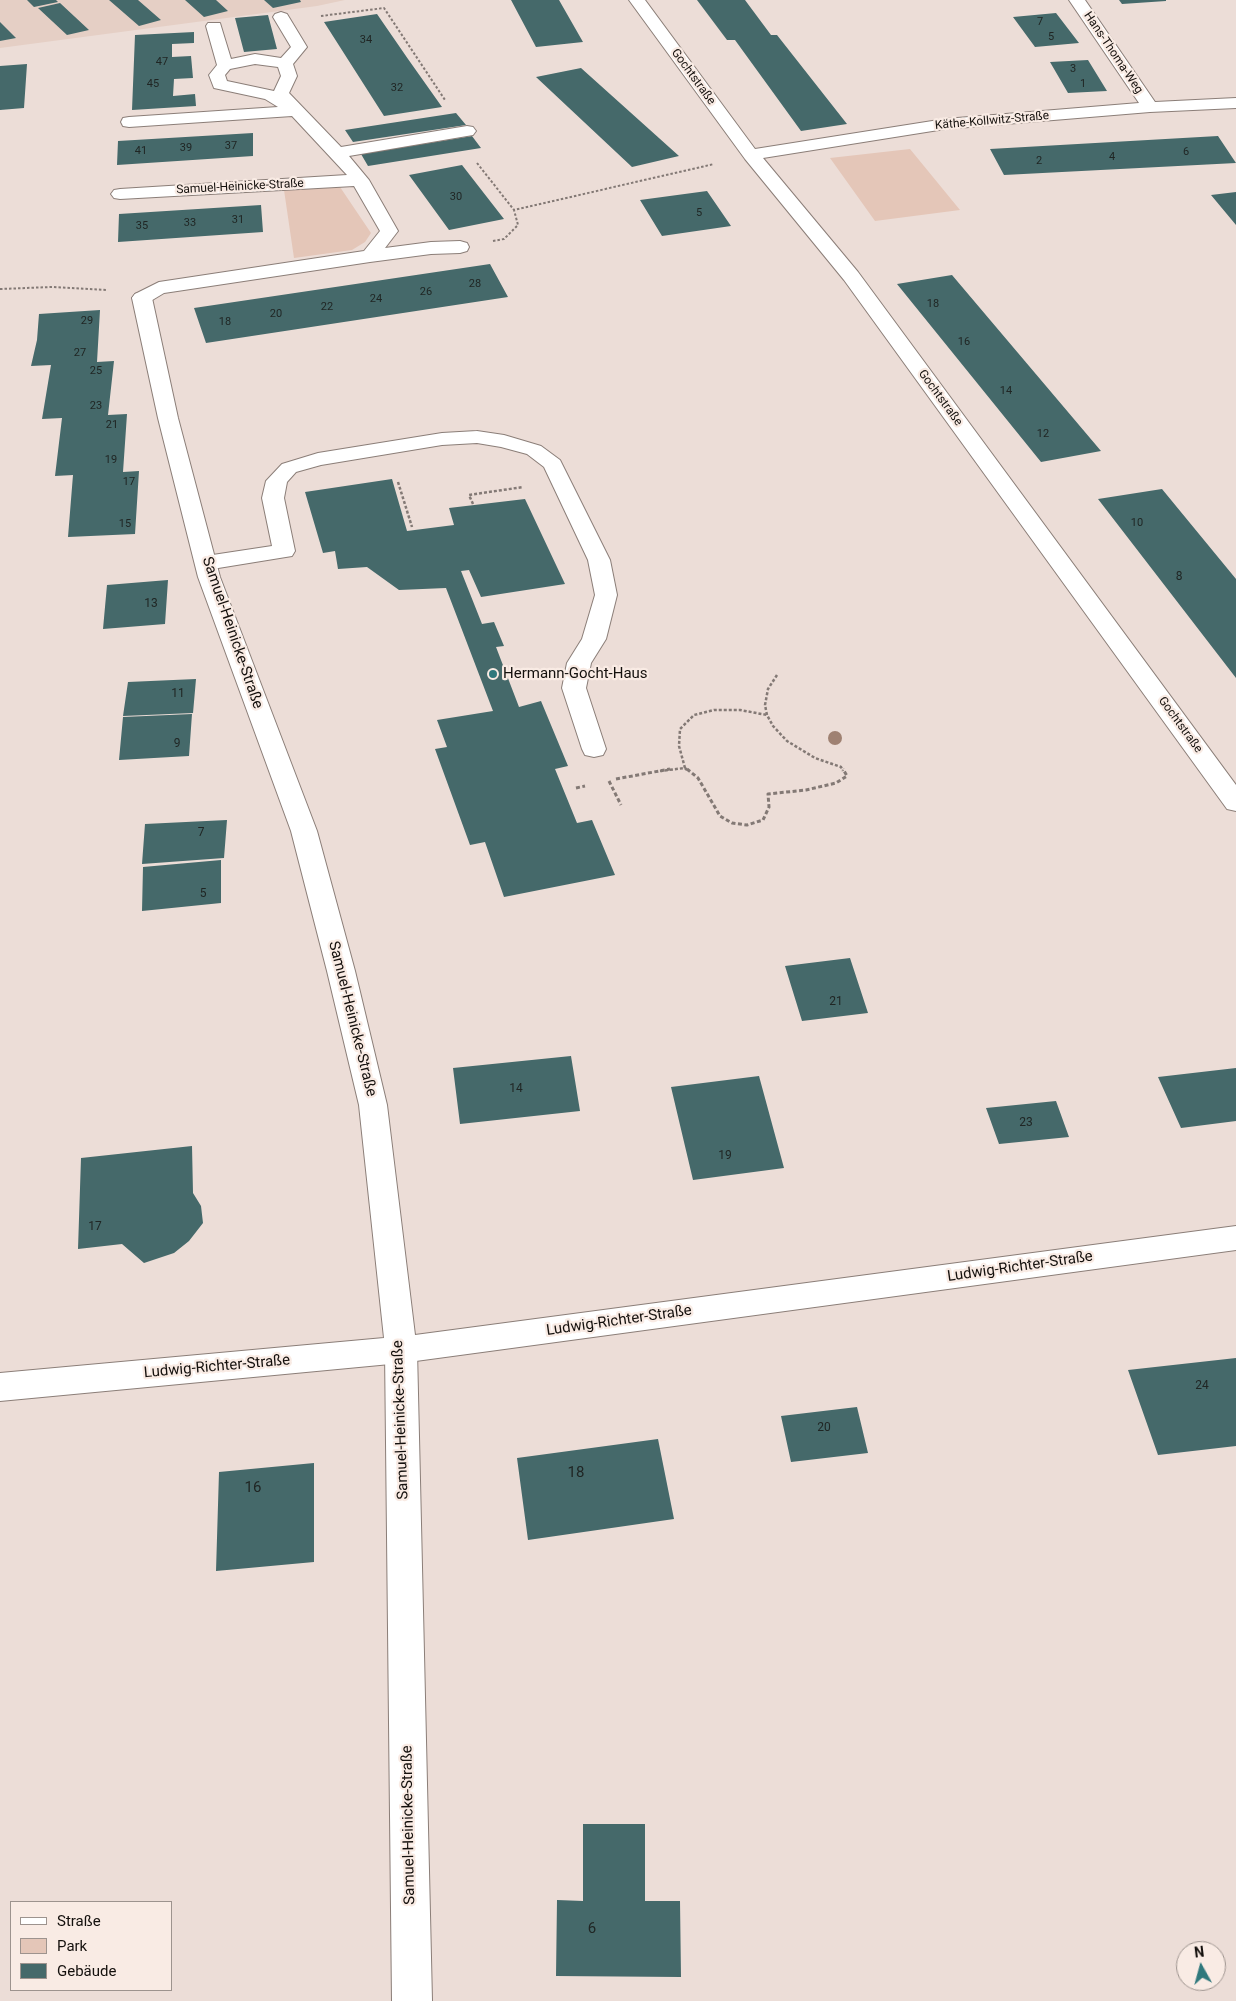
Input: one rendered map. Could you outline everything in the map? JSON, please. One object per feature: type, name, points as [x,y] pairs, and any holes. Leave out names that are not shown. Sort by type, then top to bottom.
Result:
[{"type":"street","name":"Gochtstraße","points":[[636,0],[751,155],[851,276],[1236,803]]},
{"type":"street","name":"Hans-Thoma-Weg","points":[[1077,0],[1150,107]]},
{"type":"street","points":[[282,19],[299,47],[285,63]]},
{"type":"street","points":[[214,26],[225,65]]},
{"type":"street","points":[[285,63],[255,59],[225,65],[217,74],[220,85],[270,95],[296,111]]},
{"type":"street","points":[[285,63],[289,76],[281,93],[360,180],[389,232],[432,248]]},
{"type":"street","name":"Käthe-Kollwitz-Straße","points":[[751,155],[945,124],[1150,107],[1236,103]]},
{"type":"street","points":[[129,122],[296,111]]},
{"type":"street","points":[[337,153],[467,131]]},
{"type":"street","name":"Samuel-Heinicke-Straße","points":[[120,194],[360,180]]},
{"type":"street","points":[[370,256],[389,232]]},
{"type":"street","points":[[142,298],[159,288],[370,256],[460,246]]},
{"type":"street","name":"Samuel-Heinicke-Straße","points":[[142,298],[168,418],[209,577],[304,831],[341,971],[372,1105],[401,1350],[412,2001]]},
{"type":"street","points":[[206,563],[284,551],[273,498],[276,481],[289,468],[318,459],[442,439],[477,437],[504,441],[534,450],[553,464],[599,560],[606,595],[594,639],[579,663],[574,688],[594,749]]},
{"type":"street","name":"Ludwig-Richter-Straße","points":[[0,1387],[401,1350],[1236,1238]]},
{"type":"path","points":[[282,19],[384,8],[446,102]]},
{"type":"path","points":[[514,210],[751,155]]},
{"type":"path","points":[[460,246],[504,239],[518,225],[514,210],[476,162]]},
{"type":"path","points":[[0,289],[52,287],[118,290],[128,291],[142,298]]},
{"type":"path","points":[[369,451],[395,474],[412,527]]},
{"type":"path","points":[[473,504],[469,495],[560,480]]},
{"type":"path","points":[[767,715],[740,710],[714,710],[694,716],[680,730],[679,746],[685,768],[698,778],[720,816],[732,823],[747,825],[763,820],[769,807],[768,794],[806,790],[836,784],[847,776],[841,767],[815,758],[787,741],[773,726],[767,715],[765,705],[768,689],[777,674]]},
{"type":"path","points":[[601,782],[685,768]]},
{"type":"path","points":[[576,788],[592,784]]},
{"type":"shaded area","points":[[0,0],[345,0],[317,6],[0,48]]},
{"type":"green space","points":[[910,149],[960,210],[875,221],[830,158]]},
{"type":"green space","points":[[340,187],[371,233],[365,242],[352,250],[294,258],[284,190]]},
{"type":"building","points":[[27,0],[56,0],[58,2],[34,7]]},
{"type":"building","points":[[109,0],[138,0],[161,20],[139,26]]},
{"type":"building","points":[[185,0],[216,0],[228,11],[204,17]]},
{"type":"building","points":[[264,0],[300,0],[301,2],[273,8]]},
{"type":"building","points":[[511,0],[559,0],[583,42],[536,47]]},
{"type":"building","points":[[697,0],[745,0],[771,35],[777,35],[847,124],[801,131],[735,40],[727,40]]},
{"type":"building","points":[[1119,0],[1166,0],[1166,1],[1122,4]]},
{"type":"building","points":[[60,3],[89,30],[67,35],[38,8]]},
{"type":"building","points":[[1056,13],[1079,43],[1035,47],[1013,17]]},
{"type":"building","points":[[377,14],[442,107],[384,116],[324,22]]},
{"type":"building","points":[[268,15],[277,49],[244,52],[235,18]]},
{"type":"building","points":[[0,22],[16,38],[0,41]]},
{"type":"building","points":[[194,32],[194,43],[172,44],[172,57],[191,56],[193,78],[174,79],[173,96],[195,94],[196,106],[132,110],[135,35]]},
{"type":"building","points":[[1088,60],[1107,91],[1068,93],[1050,62]]},
{"type":"building","points":[[27,64],[24,108],[0,110],[0,66]]},
{"type":"building","points":[[581,68],[679,156],[632,167],[536,77]]},
{"type":"building","points":[[456,113],[466,125],[353,142],[345,130]]},
{"type":"building","points":[[253,133],[253,156],[117,165],[118,141]]},
{"type":"building","points":[[472,136],[481,148],[368,166],[361,154]]},
{"type":"building","points":[[1218,136],[1236,163],[1004,175],[990,149]]},
{"type":"building","points":[[462,165],[504,219],[449,230],[409,175]]},
{"type":"building","points":[[707,191],[731,226],[662,236],[640,200]]},
{"type":"building","points":[[1236,192],[1236,225],[1211,195]]},
{"type":"building","points":[[261,205],[263,232],[118,242],[119,214]]},
{"type":"building","points":[[490,264],[508,297],[206,343],[194,308]]},
{"type":"building","points":[[952,275],[1101,451],[1041,462],[897,284]]},
{"type":"building","points":[[100,310],[97,362],[114,361],[108,415],[127,414],[123,472],[139,471],[135,534],[68,537],[73,475],[55,476],[62,418],[42,419],[51,365],[31,366],[37,340],[39,314]]},
{"type":"building","name":"Hermann-Gocht-Haus","points":[[392,479],[407,531],[454,525],[449,508],[525,499],[565,584],[481,597],[469,570],[461,571],[482,624],[494,622],[504,646],[496,647],[519,707],[541,701],[568,766],[555,769],[577,823],[592,820],[615,875],[504,897],[485,842],[470,845],[435,749],[447,747],[437,720],[493,711],[446,588],[399,590],[367,567],[338,569],[335,551],[323,553],[305,492]]},
{"type":"building","points":[[1162,489],[1236,579],[1236,678],[1098,499]]},
{"type":"building","points":[[168,580],[165,624],[103,629],[107,585]]},
{"type":"building","points":[[196,679],[193,713],[123,716],[128,682]]},
{"type":"building","points":[[192,714],[189,756],[119,760],[123,717]]},
{"type":"building","points":[[227,820],[224,858],[142,864],[145,824]]},
{"type":"building","points":[[221,860],[221,903],[142,911],[143,867]]},
{"type":"building","points":[[850,958],[868,1013],[802,1021],[785,966]]},
{"type":"building","points":[[571,1056],[580,1111],[460,1124],[453,1068]]},
{"type":"building","points":[[1236,1068],[1236,1121],[1181,1128],[1158,1077]]},
{"type":"building","points":[[759,1076],[784,1168],[693,1180],[671,1087]]},
{"type":"building","points":[[1056,1101],[1069,1137],[999,1144],[986,1108]]},
{"type":"building","points":[[192,1146],[193,1193],[201,1206],[203,1223],[189,1241],[174,1253],[144,1263],[122,1244],[78,1249],[81,1158]]},
{"type":"building","points":[[1236,1358],[1236,1446],[1158,1455],[1128,1370]]},
{"type":"building","points":[[857,1407],[868,1453],[791,1462],[781,1416]]},
{"type":"building","points":[[658,1439],[674,1519],[528,1540],[517,1458]]},
{"type":"building","points":[[314,1463],[314,1562],[216,1571],[219,1472]]},
{"type":"building","points":[[583,1824],[645,1824],[645,1901],[680,1901],[681,1977],[556,1976],[557,1900],[583,1901]]},
{"type":"place","name":"Hermann-Gocht-Haus","points":[[493,674]]}]
